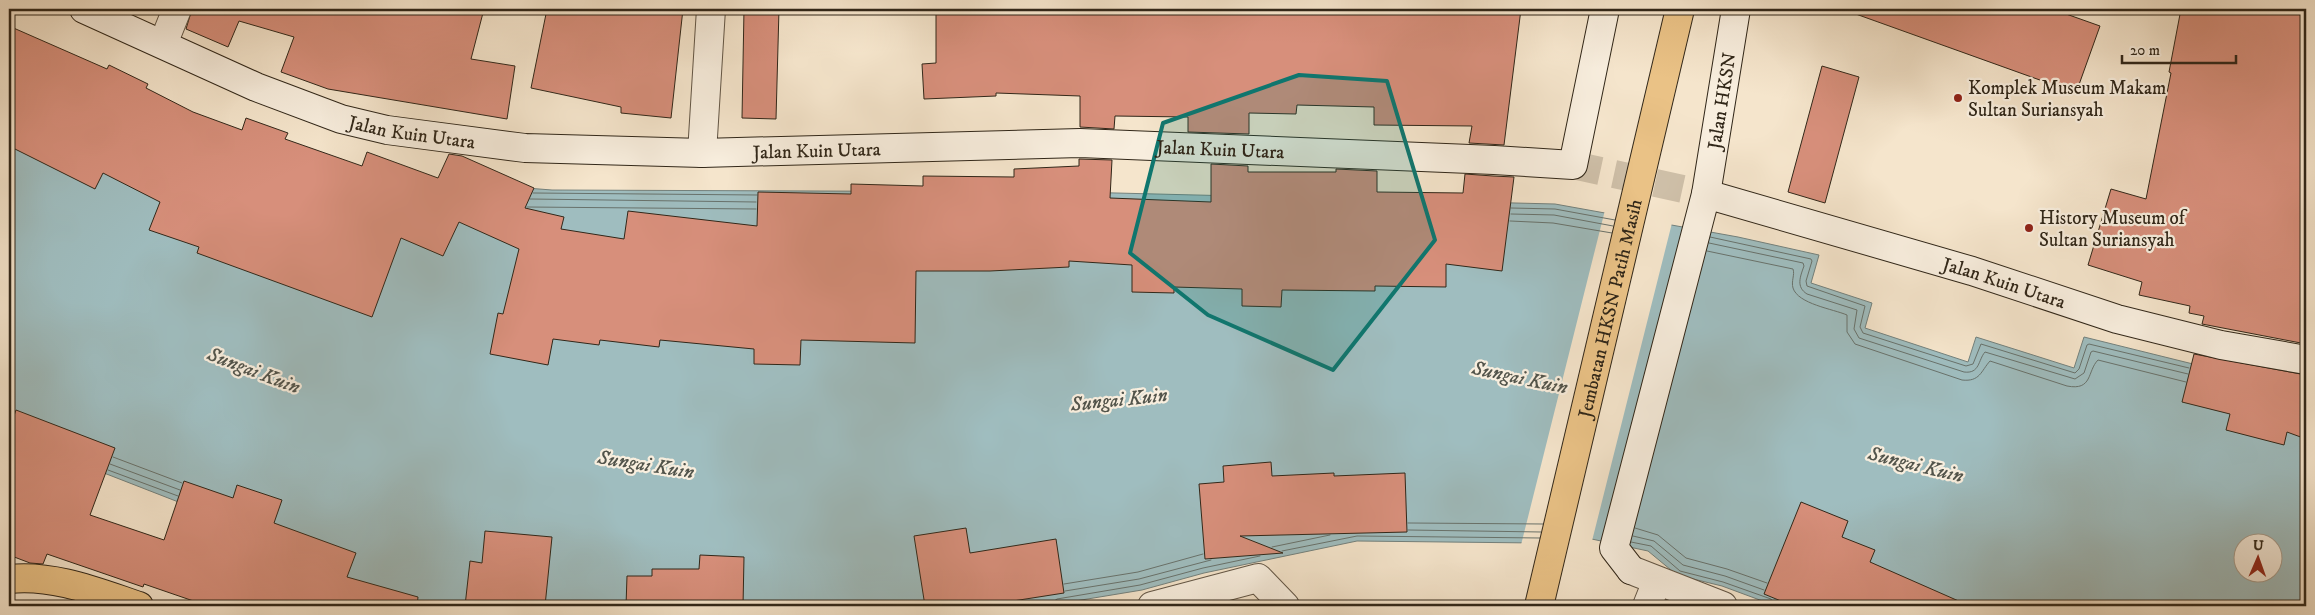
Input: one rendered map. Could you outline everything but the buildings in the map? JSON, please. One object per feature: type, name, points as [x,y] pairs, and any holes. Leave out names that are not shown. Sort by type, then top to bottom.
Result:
[{"type":"main road","name":"Jembatan HKSN Patih Masih","points":[[1539,606],[1680,9]]},
{"type":"main road","points":[[9,579],[19,578],[71,584],[139,606]]},
{"type":"street","name":"Jalan Kuin Utara","points":[[84,9],[256,87],[341,119],[387,130],[525,148],[702,153],[1080,143],[1573,165],[1605,9]]},
{"type":"street","points":[[163,44],[177,9]]},
{"type":"street","points":[[702,153],[711,9]]},
{"type":"street","name":"Jalan HKSN","points":[[1657,581],[1631,570],[1614,548],[1703,204],[1736,9]]},
{"type":"street","name":"Jalan Kuin Utara","points":[[1703,204],[1972,271],[2117,319],[2221,345],[2306,360]]},
{"type":"street","points":[[1152,606],[1258,578],[1285,606]]},
{"type":"street","points":[[1647,606],[1657,581],[1723,606]]},
{"type":"highlighted area","points":[[1299,75],[1387,81],[1435,240],[1333,370],[1208,315],[1130,253],[1163,123]]},
{"type":"water","name":"Sungai Kuin","points":[[9,50],[280,169],[552,190],[1076,192],[1555,204],[1738,237],[1819,255],[1811,283],[1872,303],[1865,328],[1968,362],[1976,337],[2074,368],[2084,337],[2306,392],[2306,606],[1776,606],[1722,586],[1677,575],[1648,551],[1587,538],[1535,543],[1357,541],[1204,573],[1142,590],[1045,606],[224,606],[162,583],[181,503],[104,473],[73,549],[9,520]]},
{"type":"pier","points":[[1605,210],[1672,223],[1592,541],[1587,540],[1570,546],[1521,545]]},
{"type":"tunnel","points":[[1573,165],[1706,194]]},
{"type":"place","name":"Komplek Museum Makam Sultan Suriansyah","points":[[1958,98]]},
{"type":"place","name":"History Museum of Sultan Suriansyah","points":[[2029,228]]}]
